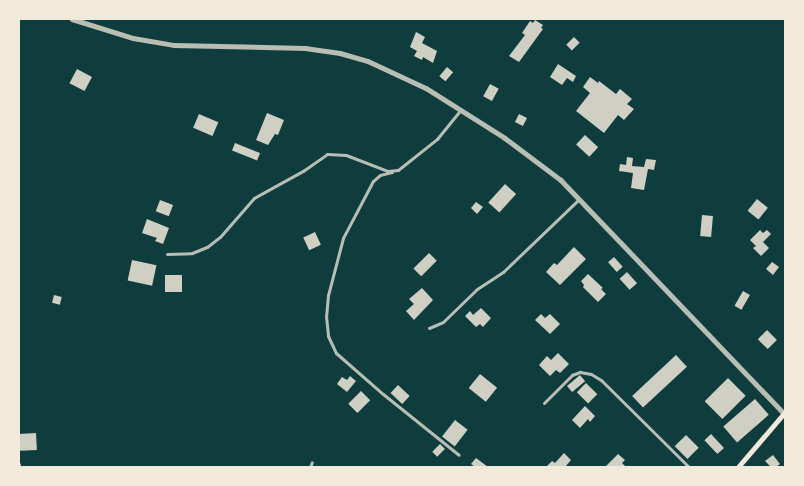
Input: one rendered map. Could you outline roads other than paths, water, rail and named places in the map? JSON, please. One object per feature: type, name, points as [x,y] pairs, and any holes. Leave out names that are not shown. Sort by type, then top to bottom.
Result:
[{"type":"main road","points":[[738,467],[785,413]]},
{"type":"street","points":[[72,19],[133,38],[174,45],[310,49],[347,54],[368,60],[412,80],[462,109],[544,165],[580,198],[785,413]]},
{"type":"street","points":[[459,455],[338,355],[329,339],[326,323],[327,301],[343,238],[372,183],[380,176],[400,169],[430,146],[462,109]]},
{"type":"street","points":[[168,254],[192,253],[207,247],[220,237],[254,198],[302,171],[324,155],[346,155],[392,172]]},
{"type":"street","points":[[429,328],[443,322],[477,288],[503,272],[580,198]]},
{"type":"street","points":[[544,403],[572,375],[580,372],[591,374],[601,380],[688,467]]},
{"type":"street","points":[[310,467],[312,462]]}]
